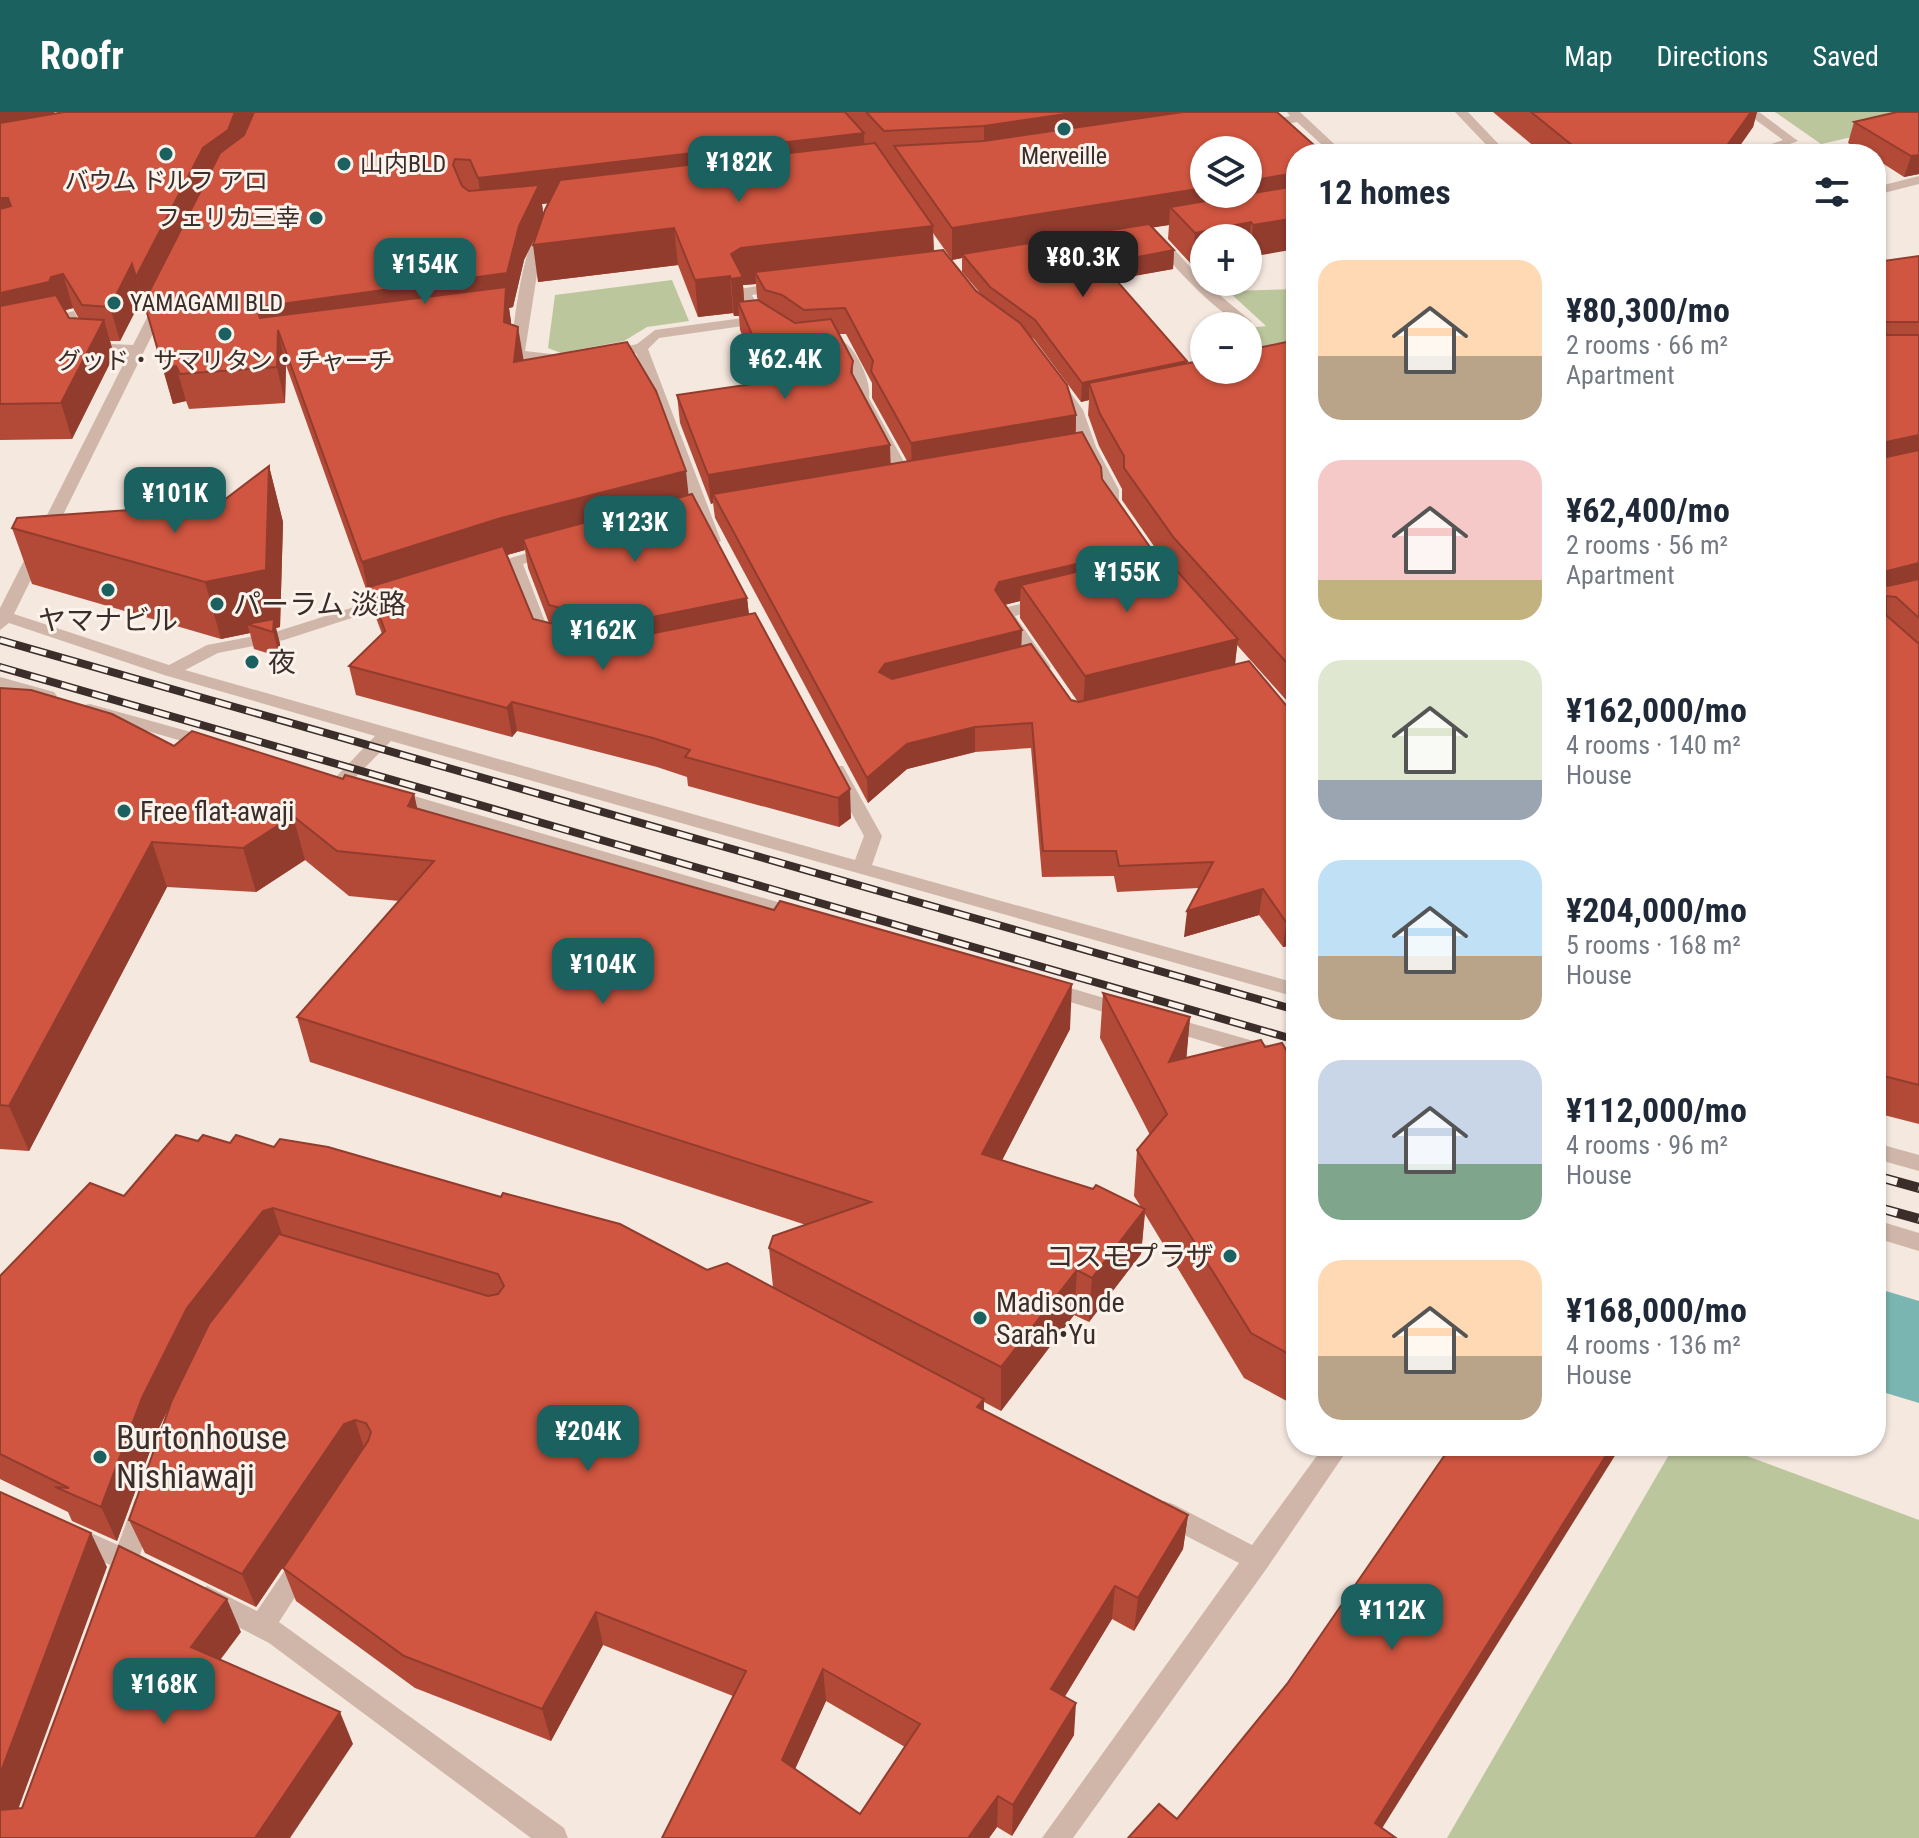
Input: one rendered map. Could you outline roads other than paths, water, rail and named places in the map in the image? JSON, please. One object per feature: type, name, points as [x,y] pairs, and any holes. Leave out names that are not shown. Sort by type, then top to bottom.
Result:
[{"type":"street","points":[[1461,112],[1492,144]]},
{"type":"street","points":[[1751,112],[1792,141],[1782,144]]},
{"type":"street","points":[[1245,126],[1297,115],[1328,144]]},
{"type":"street","points":[[1886,188],[1919,180]]},
{"type":"street","points":[[551,221],[533,255],[513,314],[517,354],[555,360],[641,348],[655,334],[759,320],[777,326]]},
{"type":"street","points":[[1138,237],[1160,233],[1192,276],[1232,312]]},
{"type":"street","points":[[759,320],[744,292],[798,285]]},
{"type":"street","points":[[165,294],[2,618],[387,734],[1286,987]]},
{"type":"street","points":[[67,320],[85,347],[138,349]]},
{"type":"street","points":[[826,340],[838,338],[864,388],[862,398],[905,480]]},
{"type":"street","points":[[641,348],[706,527],[720,553]]},
{"type":"street","points":[[1051,377],[1083,409],[1081,448],[1111,490],[1111,501],[1128,526]]},
{"type":"street","points":[[469,575],[570,545]]},
{"type":"street","points":[[514,561],[551,642]]},
{"type":"street","points":[[170,671],[213,649],[278,636],[409,594]]},
{"type":"street","points":[[1053,683],[1030,661],[1005,613],[1062,600]]},
{"type":"street","points":[[0,682],[223,747]]},
{"type":"street","points":[[387,734],[349,783],[824,923]]},
{"type":"street","points":[[829,754],[873,836],[862,868]]},
{"type":"street","points":[[1022,981],[1286,1058]]},
{"type":"street","points":[[1886,1154],[1919,1163]]},
{"type":"street","points":[[1886,1232],[1919,1242]]},
{"type":"street","points":[[1056,1838],[1331,1456]]},
{"type":"street","points":[[110,1603],[151,1489]]},
{"type":"street","points":[[1147,1503],[1258,1560]]},
{"type":"street","points":[[55,1528],[161,1576]]},
{"type":"street","points":[[262,1626],[315,1546]]},
{"type":"street","points":[[186,1588],[262,1626],[554,1838]]},
{"type":"water","points":[[1886,1291],[1919,1301],[1919,1403],[1886,1393]]},
{"type":"railway","points":[[0,640],[1286,1007]]},
{"type":"railway","points":[[0,667],[1286,1037]]},
{"type":"railway","points":[[1886,1179],[1919,1188]]},
{"type":"railway","points":[[1886,1210],[1919,1219]]},
{"type":"place","name":"Merveille","points":[[1064,129]]},
{"type":"place","name":"バウム ドルフ アロ","points":[[166,154]]},
{"type":"place","name":"山内BLD","points":[[344,164]]},
{"type":"place","name":"フェリカ三幸","points":[[316,218]]},
{"type":"place","name":"YAMAGAMI BLD","points":[[114,303]]},
{"type":"place","name":"グッド・サマリタン・チャーチ","points":[[225,334]]},
{"type":"place","name":"ヤマナビル","points":[[108,590]]},
{"type":"place","name":"パーラム 淡路","points":[[217,604]]},
{"type":"place","name":"夜","points":[[252,662]]},
{"type":"place","name":"Free flat-awaji","points":[[124,811]]},
{"type":"place","name":"コスモプラザ","points":[[1230,1256]]},
{"type":"place","name":"Madison de Sarah•Yu","points":[[980,1318]]},
{"type":"place","name":"Burtonhouse Nishiawaji","points":[[100,1457]]}]
